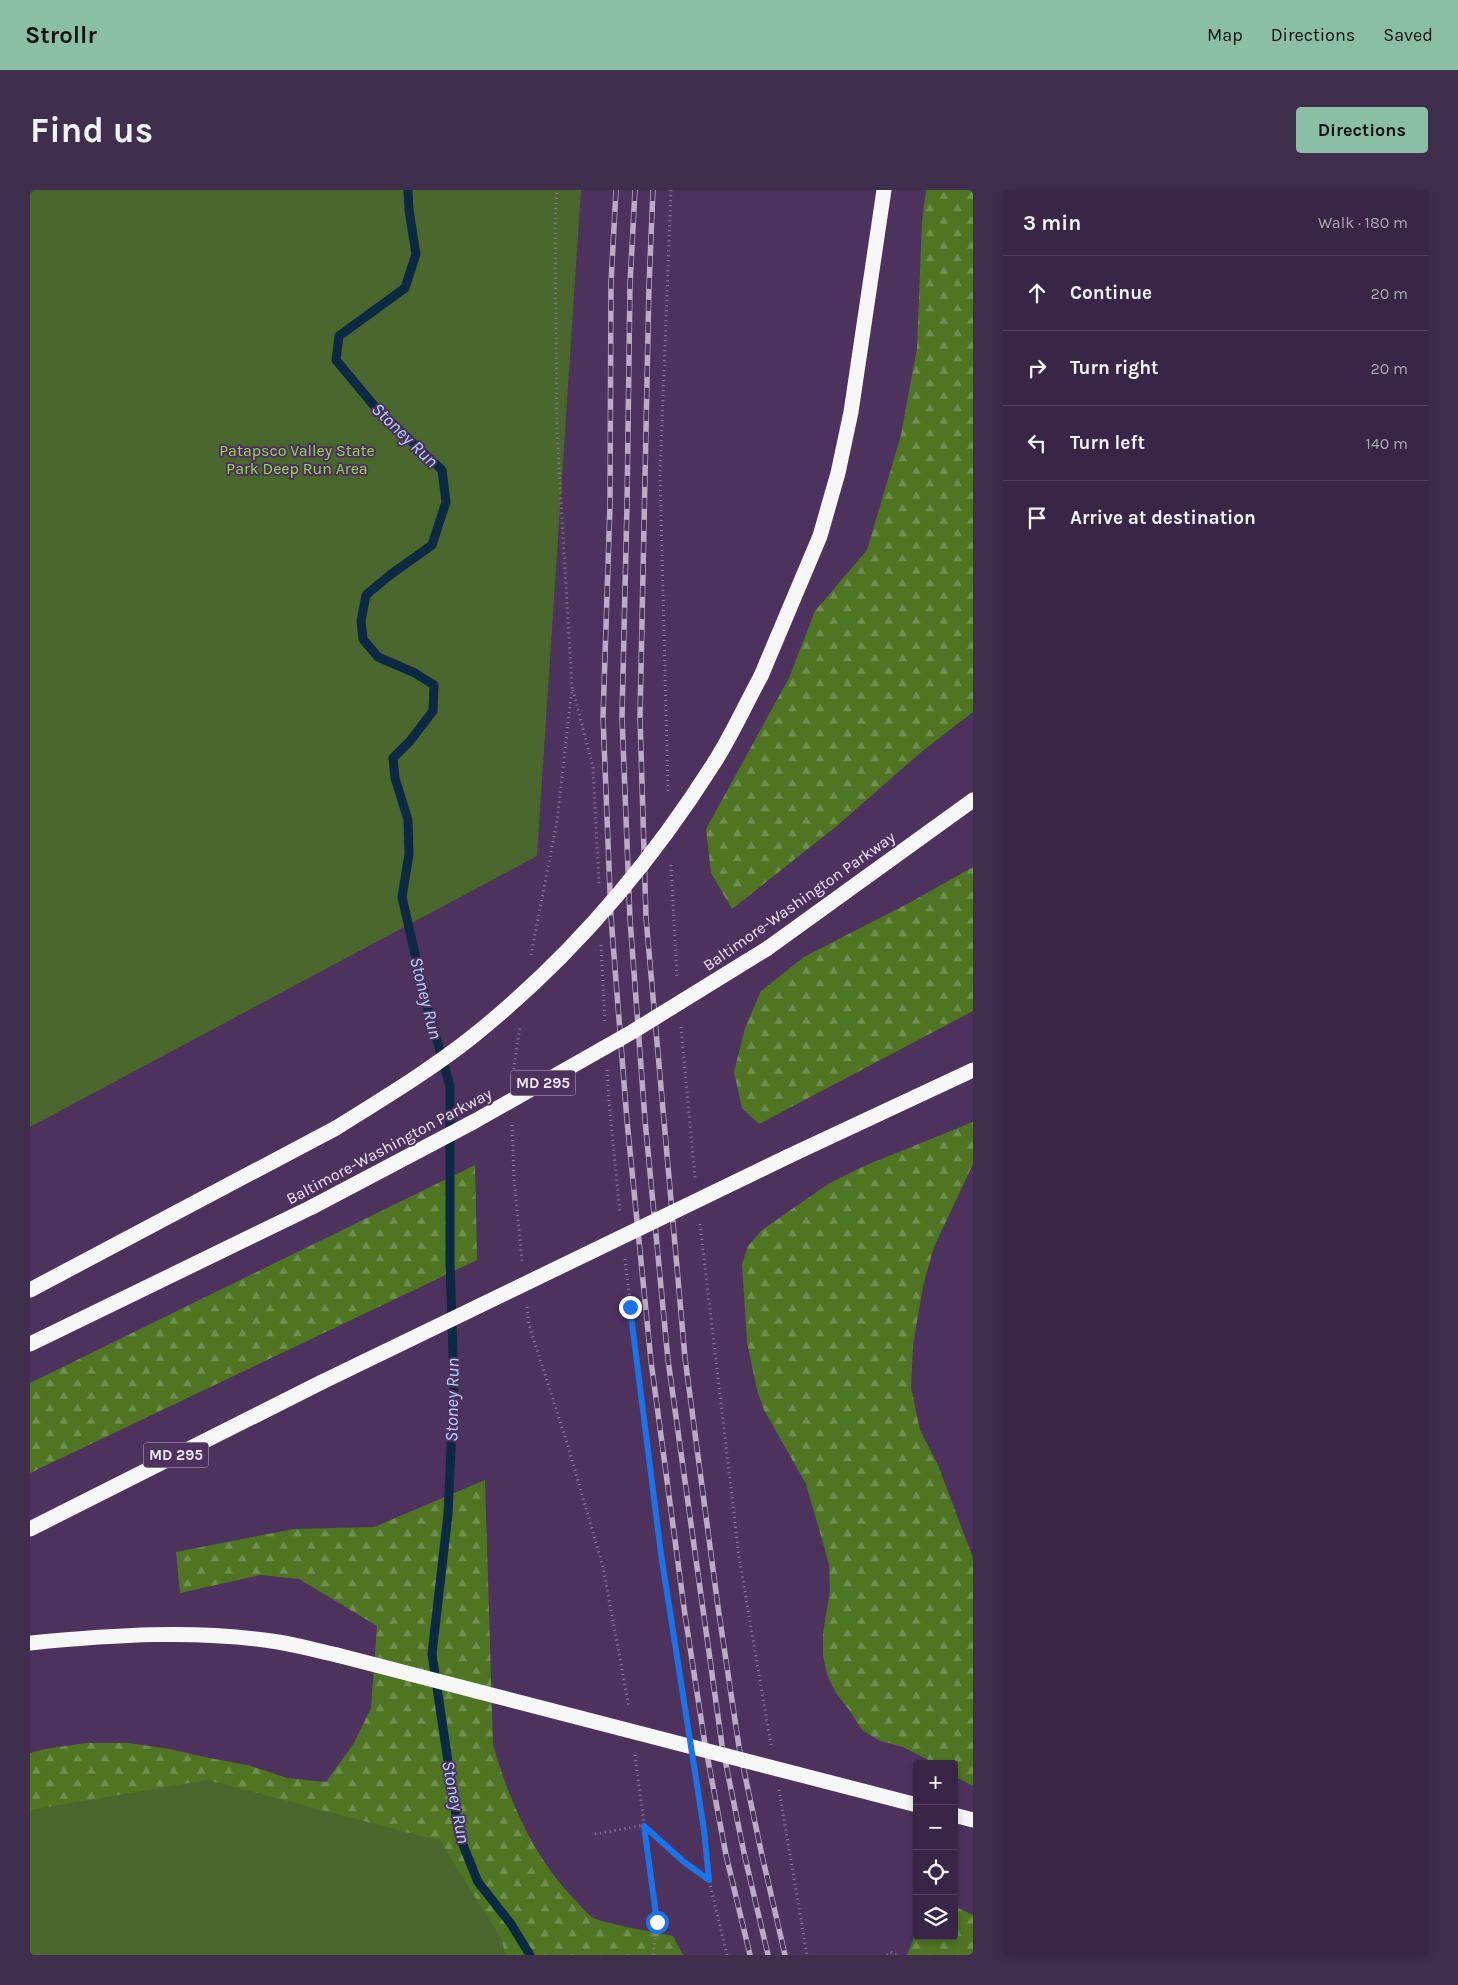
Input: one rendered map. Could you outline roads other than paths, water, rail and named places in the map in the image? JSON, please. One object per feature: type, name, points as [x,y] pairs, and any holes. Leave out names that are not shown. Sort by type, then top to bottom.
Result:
[{"type":"highway","points":[[30,1290],[336,1128],[406,1085],[471,1038],[532,986],[591,926],[671,828],[715,761],[761,676],[820,536],[838,473],[851,412],[884,190]]},
{"type":"highway","name":"Baltimore-Washington Parkway","points":[[30,1344],[312,1207],[475,1121],[632,1032],[768,948],[973,800]]},
{"type":"highway","name":"MD 295","points":[[30,1529],[322,1382],[789,1156],[973,1070]]},
{"type":"highway","points":[[30,1643],[89,1637],[156,1634],[278,1642],[337,1655],[913,1804]]},
{"type":"highway","points":[[958,1816],[973,1820]]},
{"type":"waterway","name":"Stoney Run","points":[[408,190],[416,254],[405,288],[339,336],[336,360],[376,408],[442,470],[446,502],[432,545],[366,595],[361,621],[363,639],[378,657],[415,673],[434,685],[433,711],[410,741],[393,758],[395,778],[408,820],[409,854],[402,897],[426,1002],[450,1086],[450,1262],[454,1384],[448,1514],[432,1654],[459,1835],[478,1882],[511,1924],[530,1955]]},
{"type":"railway","points":[[616,190],[611,283],[610,505],[603,717],[611,917],[627,1121],[651,1361],[685,1615],[705,1744],[726,1855],[750,1955]]},
{"type":"railway","points":[[635,190],[630,284],[622,717],[630,919],[645,1120],[668,1360],[722,1745],[744,1853],[768,1955]]},
{"type":"railway","points":[[653,190],[649,286],[640,717],[646,918],[685,1358],[718,1607],[739,1747],[785,1955]]},
{"type":"park label","name":"Patapsco Valley State Park Deep Run Area","points":[[297,459]]}]
